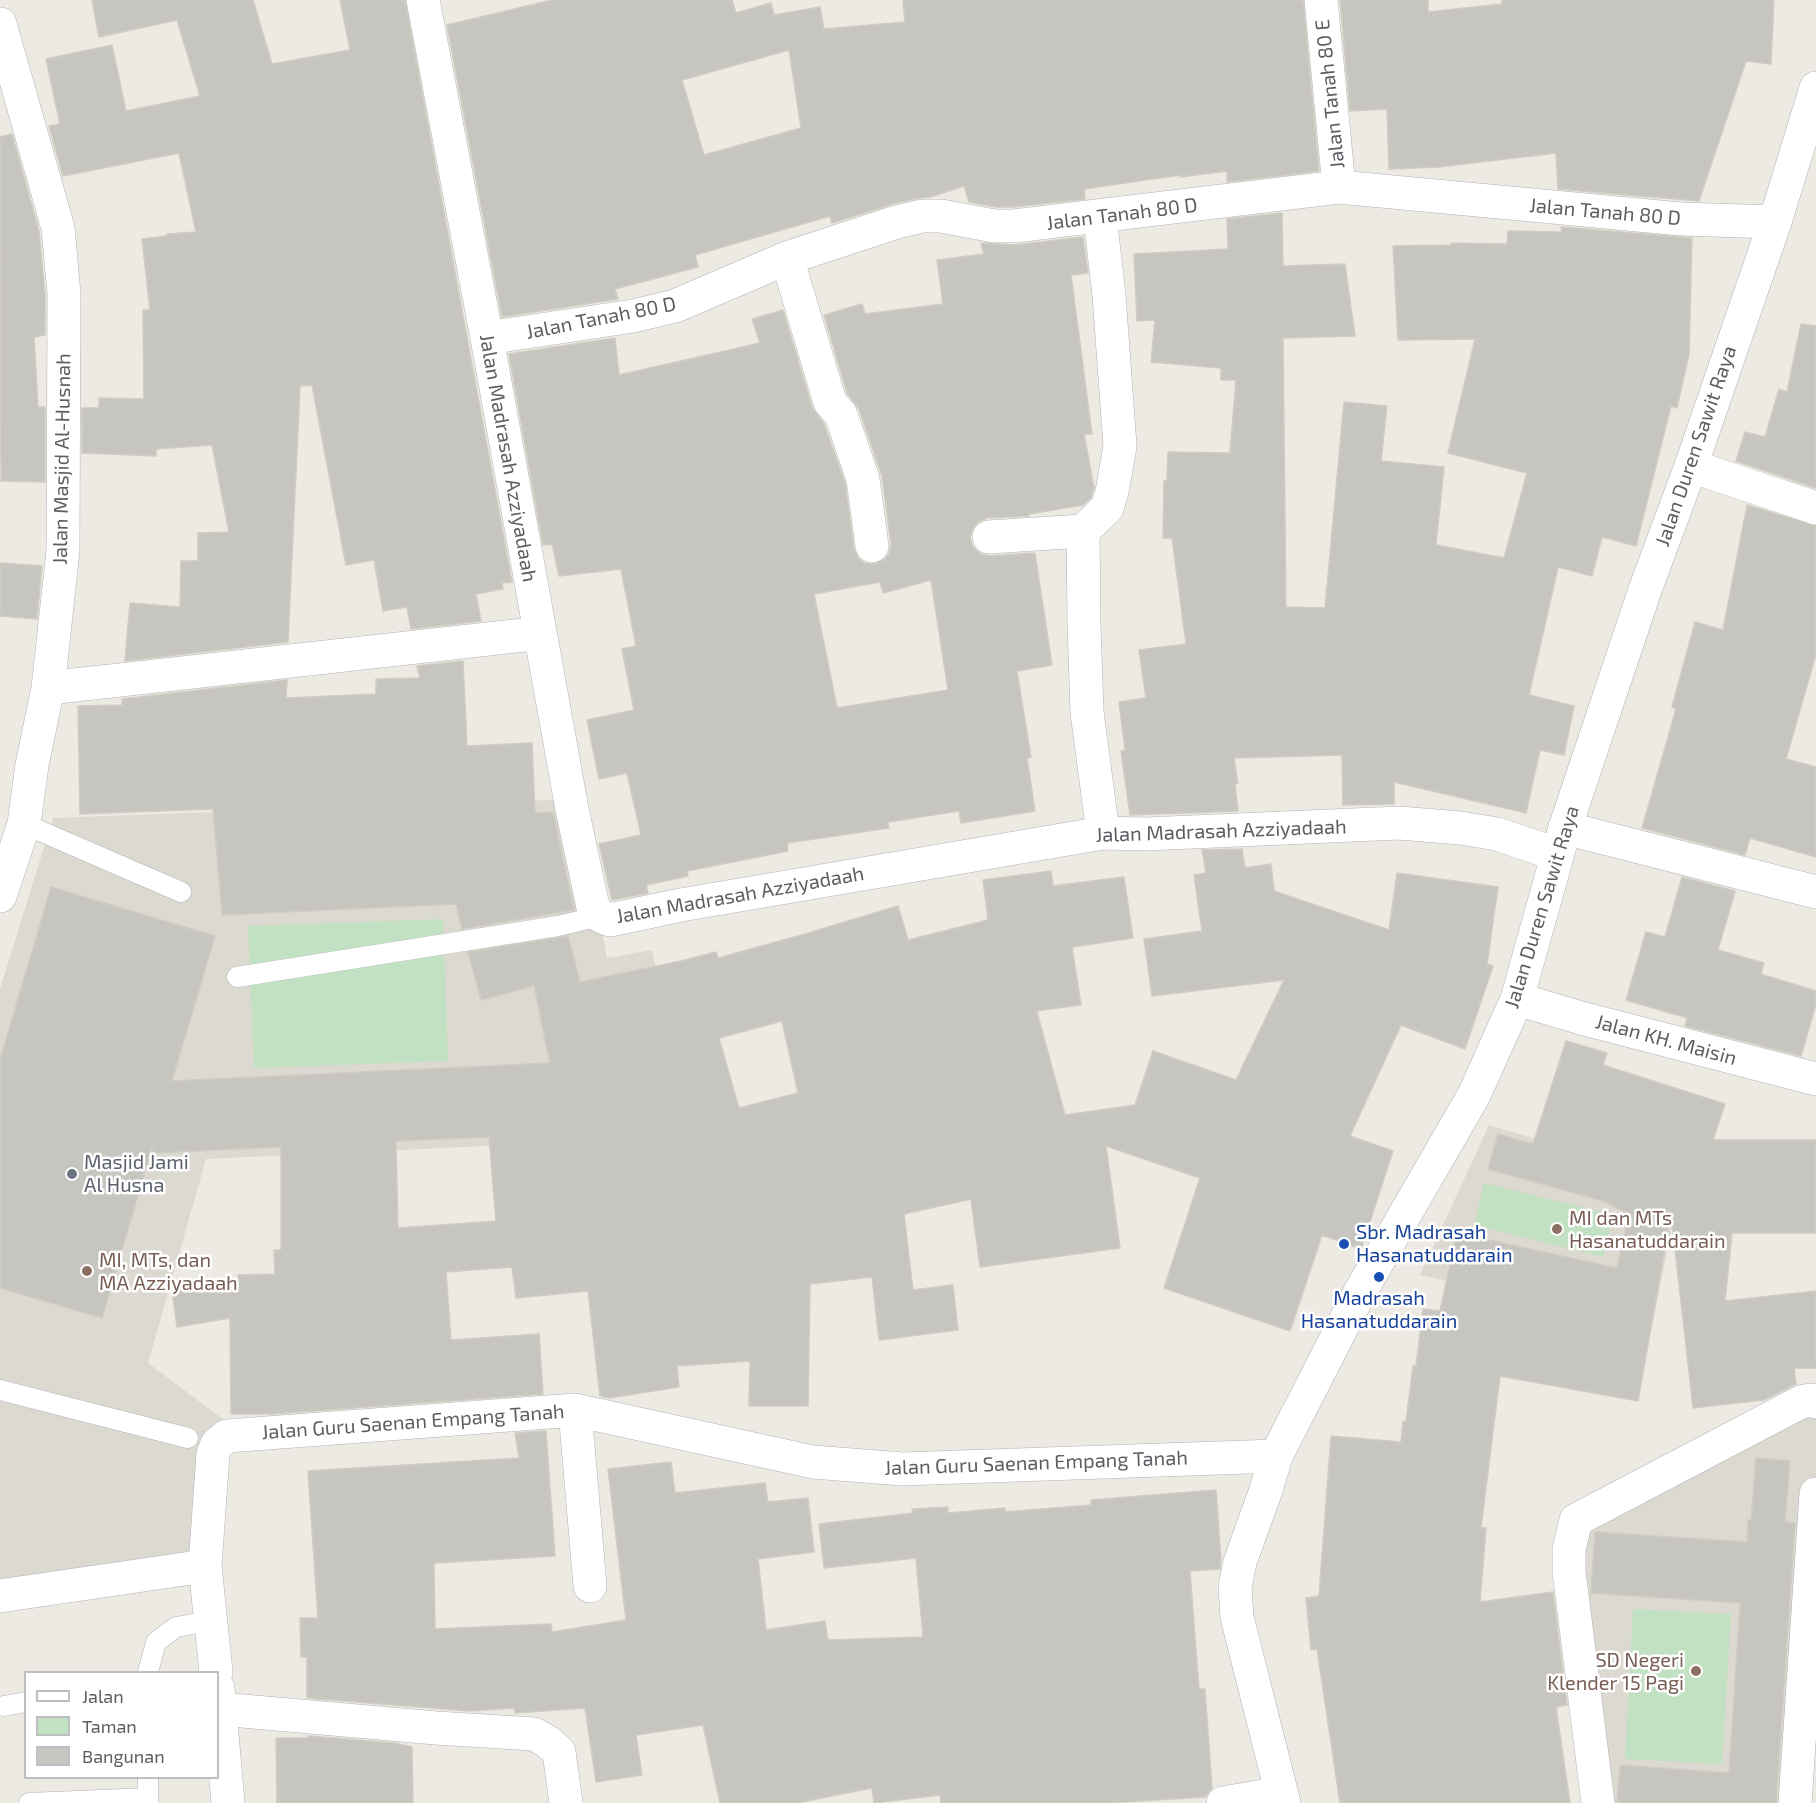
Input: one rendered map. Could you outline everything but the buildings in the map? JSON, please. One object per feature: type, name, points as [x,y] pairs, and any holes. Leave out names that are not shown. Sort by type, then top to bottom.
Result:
[{"type":"street","name":"Jalan Madrasah Azziyadaah","points":[[423,0],[539,630],[593,907],[600,916],[610,920],[681,905],[1103,833],[1146,834],[1399,823],[1460,828],[1560,841],[1816,892]]},
{"type":"street","name":"Jalan Tanah 80 E","points":[[1321,0],[1339,187]]},
{"type":"street","name":"Jalan Masjid Al-Husnah","points":[[0,24],[58,228],[64,294],[63,551],[48,688],[32,765],[24,824],[0,896]]},
{"type":"street","name":"Jalan Duren Sawit Raya","points":[[1282,1798],[1237,1617],[1235,1587],[1240,1562],[1276,1456],[1359,1294],[1474,1095],[1517,999],[1560,841],[1774,222],[1816,88]]},
{"type":"street","name":"Jalan Tanah 80 D","points":[[487,338],[633,316],[675,306],[787,258],[922,216],[941,216],[994,226],[1014,226],[1339,187],[1681,219],[1774,222]]},
{"type":"street","points":[[989,537],[1083,531],[1107,508],[1120,446],[1109,295],[1100,217]]},
{"type":"street","points":[[787,258],[830,402],[841,415],[863,479],[872,546]]},
{"type":"street","points":[[1690,466],[1816,508]]},
{"type":"street","points":[[1083,531],[1087,712],[1103,833]]},
{"type":"street","points":[[48,688],[524,634],[539,630]]},
{"type":"street","name":"Jalan KH. Maisin","points":[[1517,999],[1815,1072]]},
{"type":"street","points":[[1598,1803],[1569,1571],[1569,1549],[1576,1520],[1801,1402],[1811,1400],[1816,1402]]},
{"type":"street","points":[[575,1410],[590,1586]]},
{"type":"street","name":"Jalan Guru Saenan Empang Tanah","points":[[208,1594],[213,1454],[217,1444],[226,1436],[575,1410],[813,1462],[902,1469],[1276,1456]]},
{"type":"street","points":[[1795,1803],[1816,1494]]},
{"type":"street","points":[[0,1596],[208,1594],[216,1671]]},
{"type":"street","points":[[228,1803],[219,1696],[534,1734],[559,1752],[566,1803]]},
{"type":"street","points":[[1223,1803],[1282,1798]]},
{"type":"lane","points":[[24,824],[181,892]]},
{"type":"lane","points":[[237,977],[558,926],[600,916]]},
{"type":"lane","points":[[0,1390],[188,1438]]},
{"type":"lane","points":[[148,1671],[156,1642],[176,1627],[208,1594]]},
{"type":"lane","points":[[4,1706],[24,1702]]},
{"type":"lane","points":[[29,1803],[148,1801],[148,1779]]},
{"type":"shaded area","name":"MI, MTs, dan MA Azziyadaah","points":[[578,799],[607,958],[652,950],[695,1152],[551,1143],[206,1159],[148,1363],[224,1420],[217,1528],[194,1558],[0,1589],[0,989],[53,818]]},
{"type":"shaded area","name":"MI dan MTs Hasanatuddarain","points":[[1489,1125],[1681,1182],[1652,1327],[1420,1275]]},
{"type":"shaded area","name":"SD Negeri Klender 15 Pagi","points":[[1816,1405],[1816,1540],[1795,1803],[1593,1803],[1579,1510]]},
{"type":"green space","points":[[443,919],[448,1061],[254,1068],[248,926]]},
{"type":"green space","points":[[1484,1183],[1613,1215],[1603,1257],[1474,1225]]},
{"type":"green space","points":[[1633,1609],[1731,1614],[1722,1764],[1625,1759]]},
{"type":"place","name":"Masjid Jami Al Husna","points":[[72,1174]]},
{"type":"place","name":"MI dan MTs Hasanatuddarain","points":[[1557,1229]]},
{"type":"place","name":"Sbr. Madrasah Hasanatuddarain","points":[[1344,1244]]},
{"type":"place","name":"MI, MTs, dan MA Azziyadaah","points":[[87,1271]]},
{"type":"place","name":"Madrasah Hasanatuddarain","points":[[1379,1277]]},
{"type":"place","name":"SD Negeri Klender 15 Pagi","points":[[1696,1671]]}]
